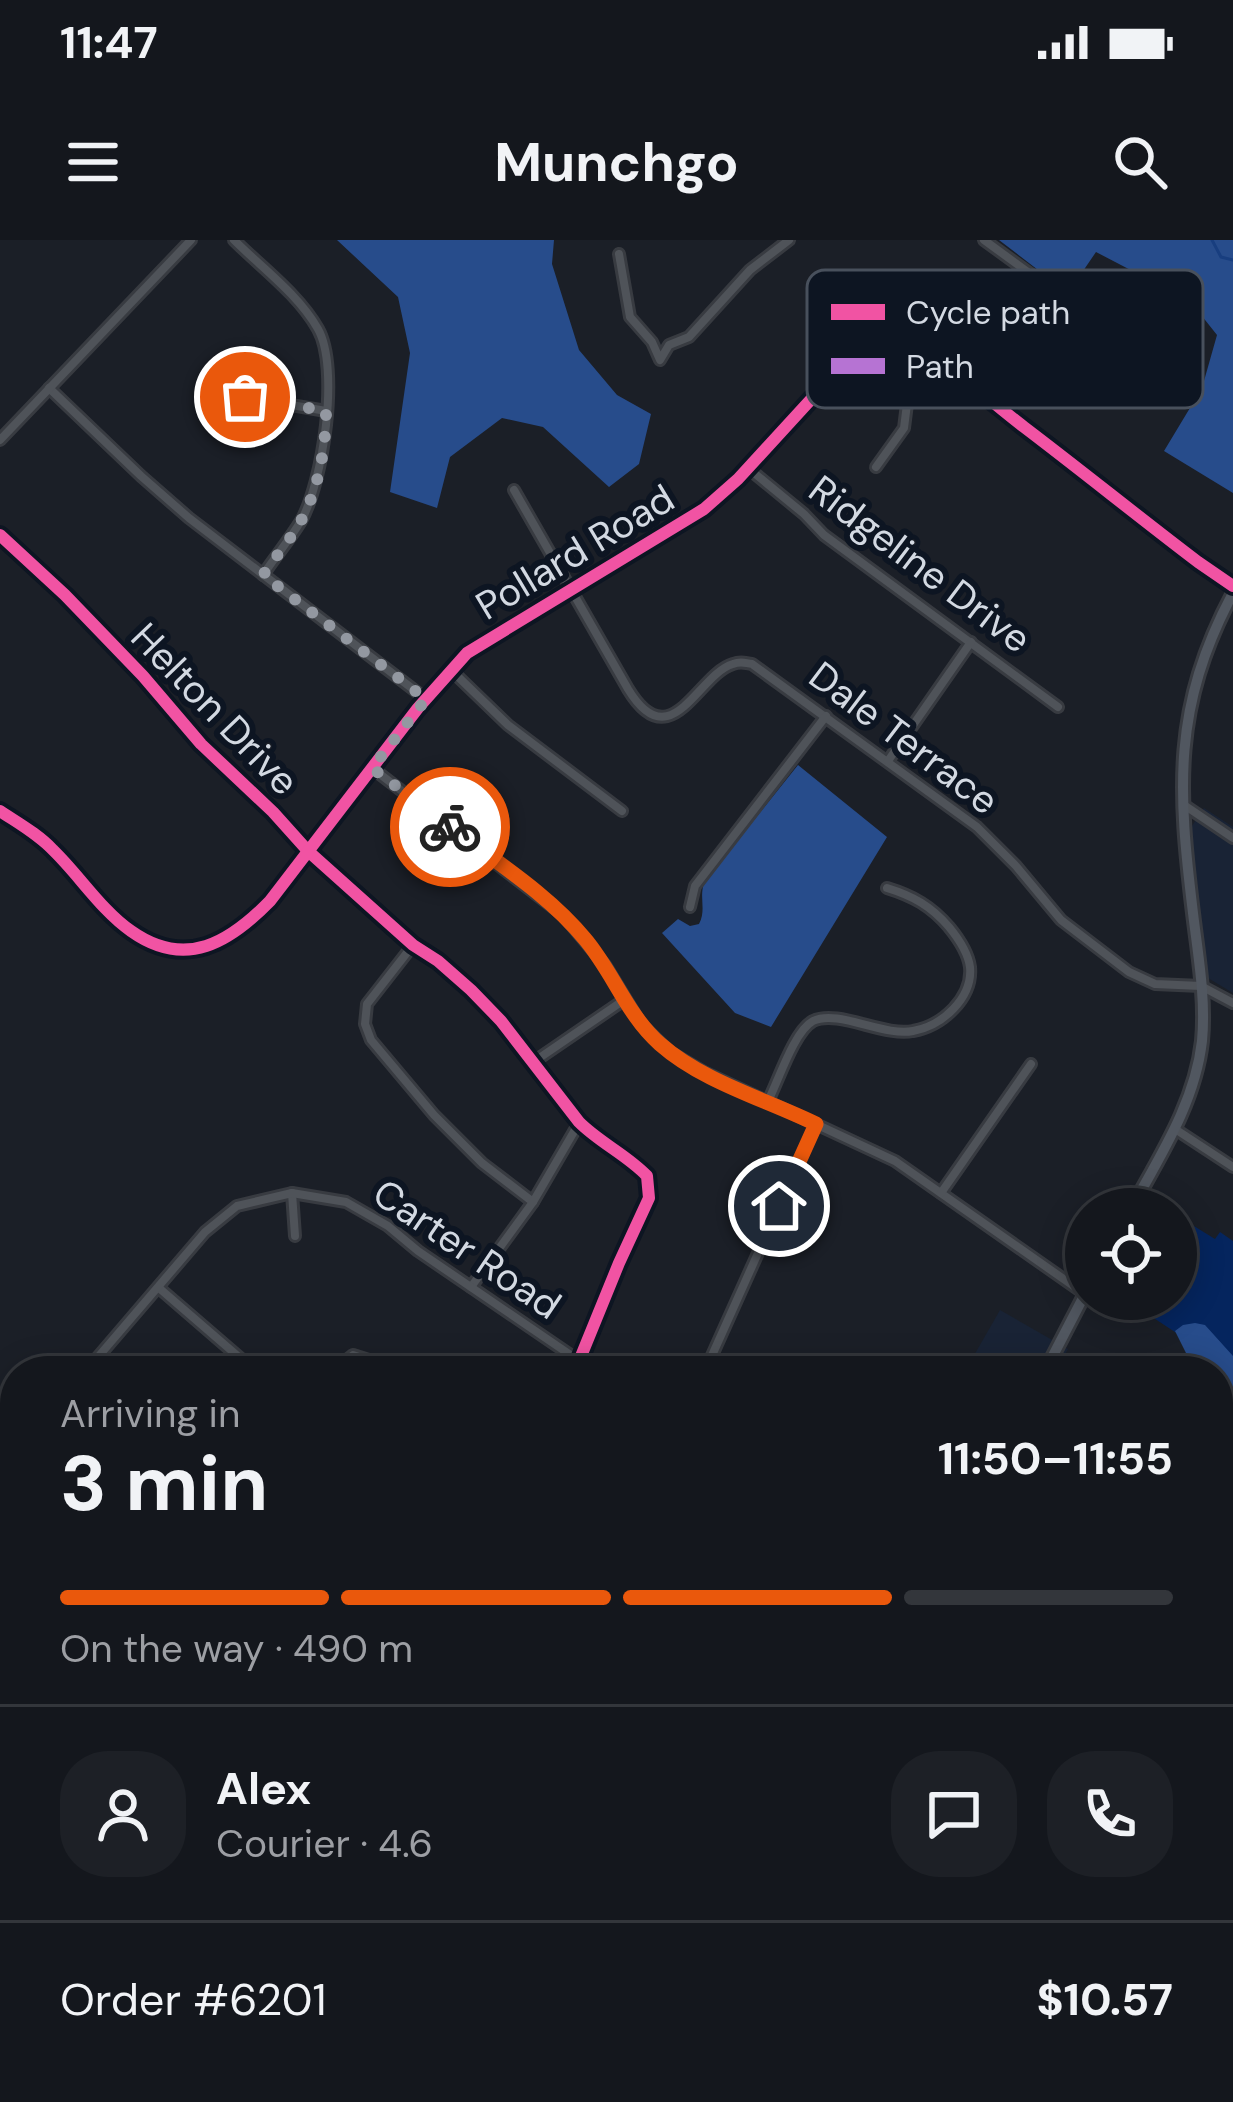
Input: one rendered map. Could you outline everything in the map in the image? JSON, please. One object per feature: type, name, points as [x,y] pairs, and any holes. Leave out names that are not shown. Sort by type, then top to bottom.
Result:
[{"type":"main road","points":[[1143,1188],[1175,1129],[1200,1055],[1201,986],[1181,803],[1187,719],[1195,686],[1233,589]]},
{"type":"main road","points":[[1053,1356],[1072,1320]]},
{"type":"street","points":[[0,440],[191,240]]},
{"type":"street","points":[[234,240],[301,306],[320,332],[328,360],[324,443],[314,489],[302,519],[263,575]]},
{"type":"street","points":[[619,254],[630,317],[652,342],[660,360],[669,345],[689,337],[749,270],[789,240]]},
{"type":"street","points":[[984,240],[1025,270]]},
{"type":"street","points":[[49,388],[141,476],[426,699]]},
{"type":"street","points":[[245,397],[326,411]]},
{"type":"street","name":"Pollard Road","points":[[0,811],[49,845],[130,931],[164,947],[203,948],[226,939],[271,901],[426,699],[467,653],[704,509],[807,403]]},
{"type":"street","points":[[876,467],[904,428],[906,408]]},
{"type":"street","name":"Pollard Road","points":[[1000,408],[1233,589]]},
{"type":"street","name":"Ridgeline Drive","points":[[748,468],[824,535],[1058,707]]},
{"type":"street","points":[[514,490],[571,591]]},
{"type":"street","name":"Helton Drive","points":[[0,536],[65,595],[201,744],[308,851],[471,990],[594,1137],[647,1176],[649,1198],[582,1356]]},
{"type":"street","name":"Dale Terrace","points":[[571,591],[633,696],[650,712],[676,713],[722,669],[742,662],[764,671],[977,827],[1061,920],[1129,972],[1154,984],[1201,986],[1233,1003]]},
{"type":"street","points":[[888,761],[971,643]]},
{"type":"street","points":[[451,670],[508,725],[622,811]]},
{"type":"street","points":[[689,907],[695,886],[826,716]]},
{"type":"street","points":[[372,768],[563,915],[605,965],[649,1033],[680,1059],[884,1154],[1065,1279]]},
{"type":"street","points":[[1181,803],[1233,838]]},
{"type":"street","points":[[768,1101],[812,1021],[827,1019],[910,1032],[952,1011],[967,989],[970,968],[963,945],[949,927],[912,896],[887,888]]},
{"type":"street","points":[[413,945],[367,1004],[365,1024],[370,1040],[482,1163],[533,1202]]},
{"type":"street","points":[[532,1063],[624,1000]]},
{"type":"street","points":[[940,1193],[1031,1064]]},
{"type":"street","points":[[471,1286],[533,1202],[579,1122]]},
{"type":"street","points":[[712,1356],[816,1124]]},
{"type":"street","points":[[1175,1129],[1233,1167]]},
{"type":"street","points":[[292,1193],[296,1236]]},
{"type":"street","name":"Carter Road","points":[[99,1356],[205,1232],[237,1206],[292,1193],[346,1202],[388,1226],[563,1356]]},
{"type":"street","points":[[159,1288],[238,1356]]},
{"type":"shaded area","points":[[337,240],[554,240],[552,264],[579,350],[617,395],[651,414],[639,464],[609,487],[543,427],[502,418],[450,457],[437,508],[390,492],[410,353],[398,297]]},
{"type":"shaded area","points":[[999,240],[1233,240],[1233,493],[1164,451],[1190,408],[1203,408],[1203,384],[1217,335],[1203,317],[1203,270],[1131,270],[1096,252],[1084,270],[1038,270]]},
{"type":"shaded area","points":[[798,765],[887,837],[771,1027],[735,1013],[662,933],[678,919],[690,926],[699,924],[705,881]]},
{"type":"shaded area","points":[[1204,808],[1233,827],[1233,993],[1193,969],[1184,893],[1198,890],[1190,829]]},
{"type":"shaded area","points":[[1197,1228],[1215,1239],[1220,1232],[1233,1241],[1233,1356],[1203,1356],[1157,1320],[1197,1320]]},
{"type":"shaded area","points":[[1000,1310],[1068,1349],[1064,1356],[974,1356]]},
{"type":"shaded area","points":[[1183,1325],[1205,1325],[1233,1356],[1188,1356],[1175,1331]]},
{"type":"waterway","points":[[1212,240],[1221,257],[1233,260]]},
{"type":"cycle path","points":[[0,811],[47,844],[110,913],[151,943],[189,949],[223,939],[270,901],[418,708],[467,653],[704,509],[807,404]]},
{"type":"cycle path","points":[[1000,408],[1233,586]]},
{"type":"cycle path","points":[[0,535],[65,595],[201,744],[308,851],[471,990],[579,1122],[647,1176],[649,1198],[581,1356]]},
{"type":"way so far","points":[[245,397],[326,411],[314,489],[302,519],[263,575],[426,699],[372,768],[450,827]]},
{"type":"route","points":[[450,827],[574,926],[659,1043],[691,1066],[816,1124],[779,1206]]}]
